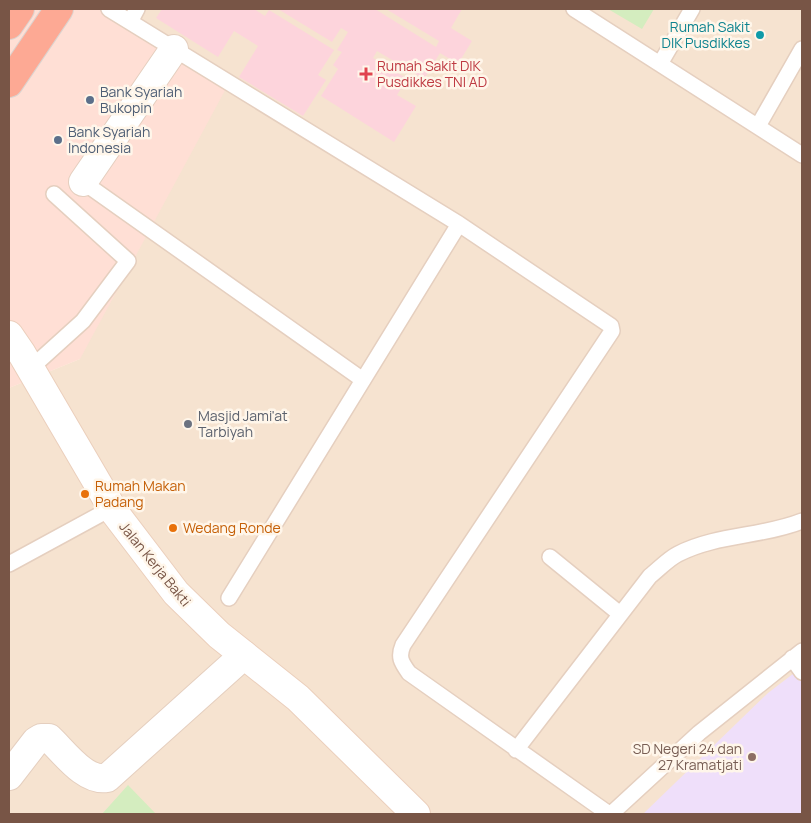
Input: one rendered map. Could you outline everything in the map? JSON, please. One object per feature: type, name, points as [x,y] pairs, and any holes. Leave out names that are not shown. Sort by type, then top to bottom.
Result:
[{"type":"highway","points":[[9,25],[20,9]]},
{"type":"highway","points":[[9,83],[59,9]]},
{"type":"street","points":[[83,182],[174,49]]},
{"type":"street","name":"Jalan Kerja Bakti","points":[[9,335],[31,368],[112,508],[176,594],[219,635],[298,698],[416,814]]},
{"type":"street","points":[[9,776],[36,741],[41,738],[49,738],[91,776],[100,779],[108,778],[244,655]]},
{"type":"lane","points":[[109,9],[459,224],[610,324],[612,328],[403,645],[399,655],[402,664],[409,673],[516,750],[610,814],[699,733],[797,654],[802,672]]},
{"type":"lane","points":[[130,22],[137,9]]},
{"type":"lane","points":[[574,9],[802,155]]},
{"type":"lane","points":[[660,64],[692,9]]},
{"type":"lane","points":[[758,126],[802,49]]},
{"type":"lane","points":[[83,182],[363,380]]},
{"type":"lane","points":[[31,368],[83,321],[128,261],[54,194]]},
{"type":"lane","points":[[230,598],[459,224]]},
{"type":"lane","points":[[9,564],[112,508]]},
{"type":"lane","points":[[516,750],[650,576],[676,554],[720,538],[791,526],[802,521]]},
{"type":"lane","points":[[550,557],[620,614]]},
{"type":"shaded area","points":[[9,9],[108,9],[229,83],[80,359],[9,388]]},
{"type":"shaded area","points":[[108,9],[802,9],[802,814],[9,814],[9,388],[80,359]]},
{"type":"shaded area","points":[[162,9],[254,9],[265,16],[269,10],[334,50],[318,75],[326,80],[303,116],[239,77],[258,46],[234,31],[218,57],[156,18]]},
{"type":"shaded area","name":"Rumah Sakit DIK Pusdikkes TNI AD","points":[[278,9],[375,9],[436,47],[439,41],[386,9],[462,9],[451,28],[472,41],[458,64],[440,53],[424,79],[377,51],[373,58],[407,79],[397,95],[416,106],[394,142],[321,96],[338,69],[333,65],[342,52],[337,50],[348,32],[341,28],[332,42]]},
{"type":"shaded area","name":"SD Negeri 24 dan 27 Kramatjati","points":[[802,667],[802,814],[643,814],[768,693]]},
{"type":"green space","points":[[608,9],[654,9],[642,29]]},
{"type":"green space","points":[[128,785],[156,814],[102,814]]},
{"type":"place","name":"Rumah Sakit DIK Pusdikkes","points":[[760,35]]},
{"type":"place","name":"Rumah Sakit DIK Pusdikkes TNI AD","points":[[366,74]]},
{"type":"place","name":"Bank Syariah Bukopin","points":[[90,100]]},
{"type":"place","name":"Bank Syariah Indonesia","points":[[58,140]]},
{"type":"place","name":"Masjid Jami'at Tarbiyah","points":[[188,424]]},
{"type":"place","name":"Rumah Makan Padang","points":[[85,494]]},
{"type":"place","name":"Wedang Ronde","points":[[173,528]]},
{"type":"place","name":"SD Negeri 24 dan 27 Kramatjati","points":[[752,757]]}]
